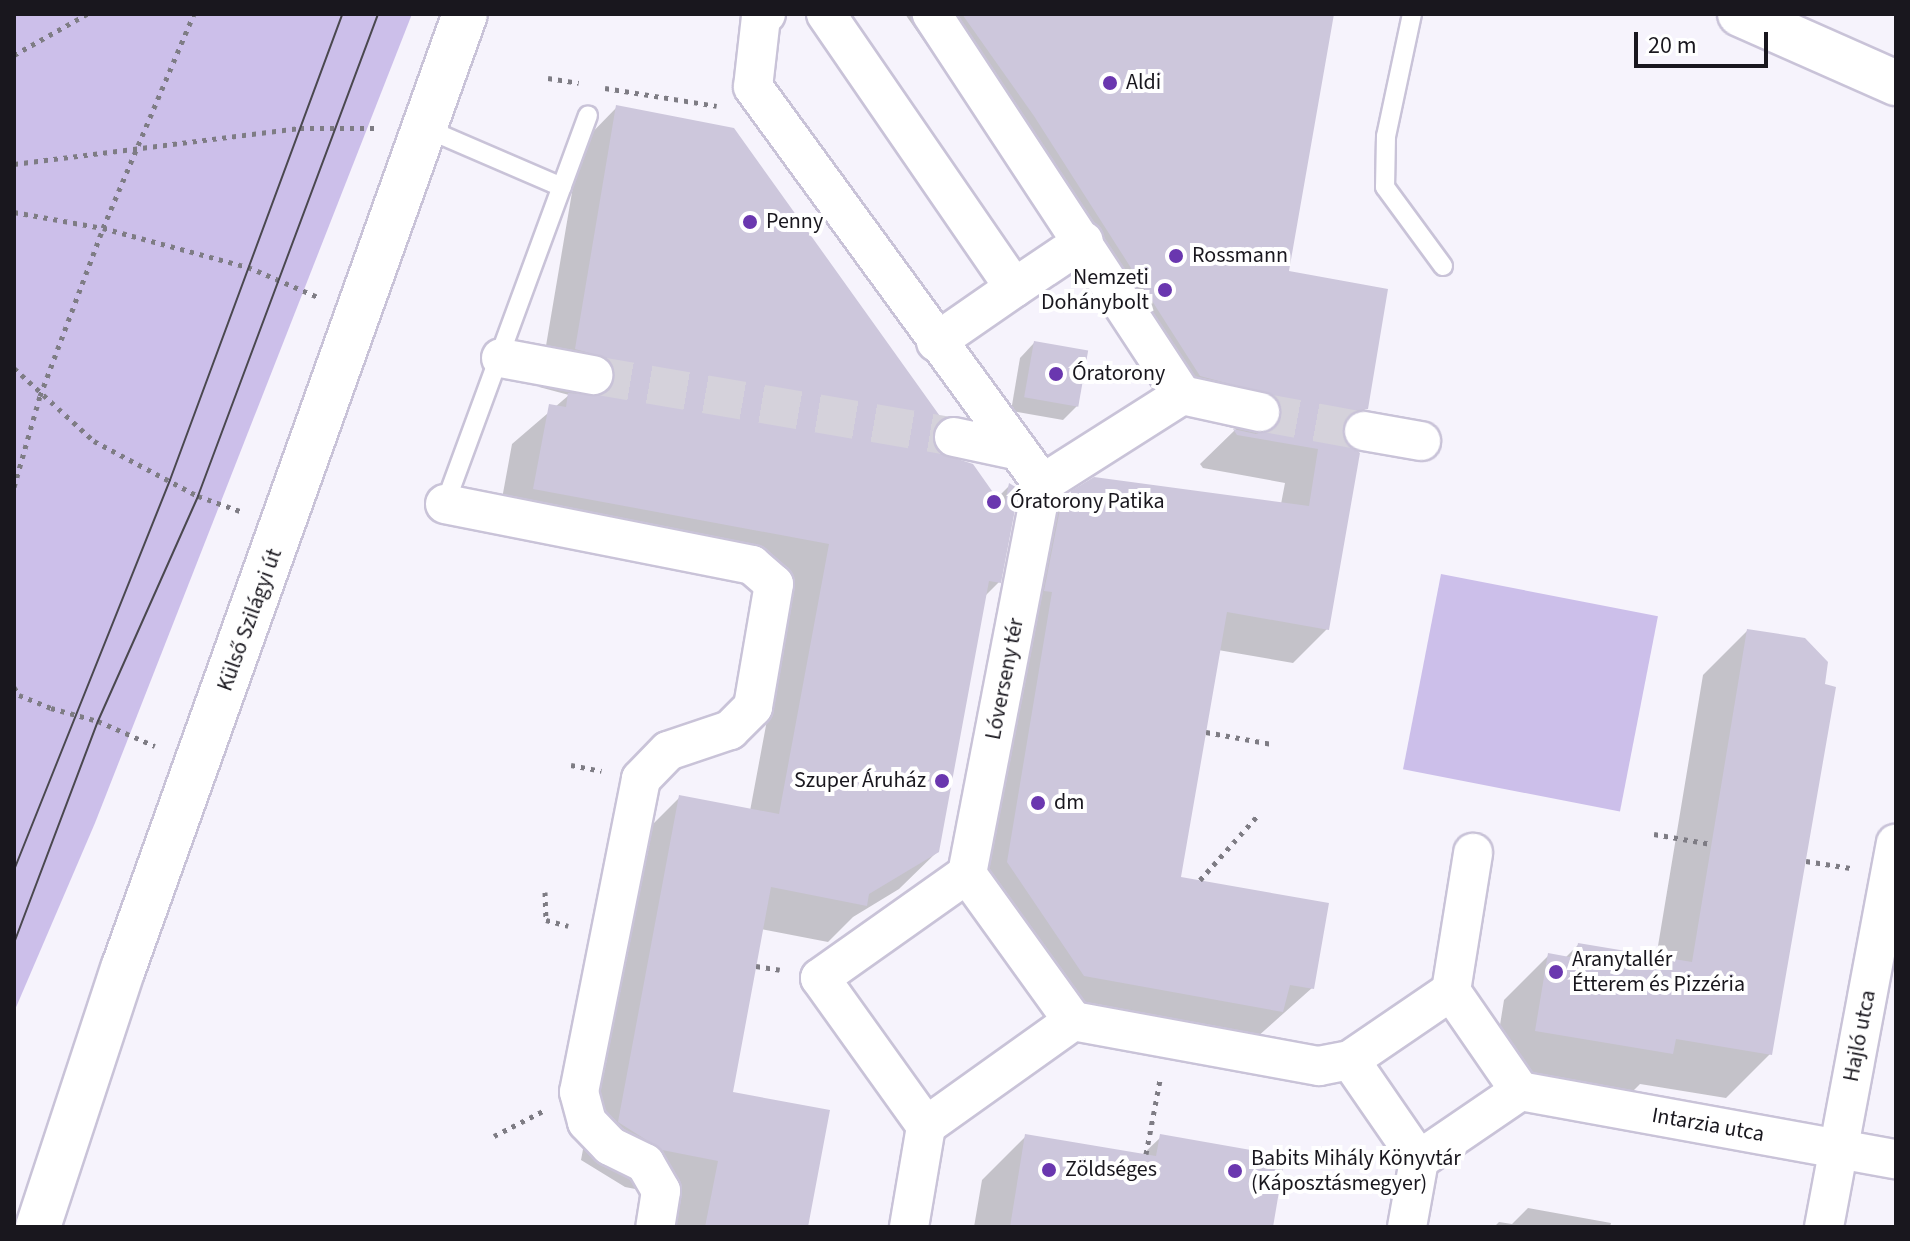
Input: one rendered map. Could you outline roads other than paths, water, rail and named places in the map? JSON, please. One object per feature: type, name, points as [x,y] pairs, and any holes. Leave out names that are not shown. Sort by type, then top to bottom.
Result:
[{"type":"street","name":"Külső Szilágyi út","points":[[38,1227],[197,765],[465,14]]},
{"type":"street","points":[[766,14],[761,17],[753,87],[1042,484],[1182,395],[1260,412]]},
{"type":"street","points":[[826,14],[1014,288]]},
{"type":"street","points":[[932,14],[1084,241],[1182,395]]},
{"type":"street","points":[[1740,14],[1896,83]]},
{"type":"street","points":[[936,342],[1084,241]]},
{"type":"street","points":[[501,358],[593,375]]},
{"type":"street","points":[[1364,431],[1421,441]]},
{"type":"street","points":[[954,437],[1015,450]]},
{"type":"street","name":"Lóverseny tér","points":[[967,874],[1042,484]]},
{"type":"street","points":[[445,504],[752,565],[774,584],[753,707],[730,730],[668,751],[641,779],[579,1092],[587,1122],[610,1146],[645,1163],[661,1191],[655,1227]]},
{"type":"street","name":"Hajló utca","points":[[1824,1227],[1896,844]]},
{"type":"street","points":[[1419,1160],[1520,1091],[1451,991],[1473,853]]},
{"type":"street","points":[[926,1126],[820,978],[967,874],[1073,1021],[1319,1066],[1350,1060],[1451,991]]},
{"type":"street","points":[[909,1227],[926,1126],[1073,1021]]},
{"type":"street","points":[[1350,1060],[1419,1160],[1407,1227]]},
{"type":"street","name":"Intarzia utca","points":[[1520,1091],[1896,1159]]},
{"type":"lane","points":[[1412,14],[1386,136],[1385,187],[1443,266]]},
{"type":"lane","points":[[445,504],[588,115]]},
{"type":"lane","points":[[425,128],[562,187]]},
{"type":"tunnel","points":[[593,375],[954,437]]},
{"type":"tunnel","points":[[1260,412],[1364,431]]},
{"type":"tram line","points":[[14,870],[170,480],[342,14]]},
{"type":"tram line","points":[[14,943],[98,721],[198,496],[378,14]]},
{"type":"place","name":"Aldi","points":[[1110,83]]},
{"type":"place","name":"Penny","points":[[750,222]]},
{"type":"place","name":"Rossmann","points":[[1176,256]]},
{"type":"place","name":"Nemzeti Dohánybolt","points":[[1165,290]]},
{"type":"place","name":"Óratorony","points":[[1056,374]]},
{"type":"place","name":"Óratorony Patika","points":[[994,502]]},
{"type":"place","name":"Szuper Áruház","points":[[942,781]]},
{"type":"place","name":"dm","points":[[1038,803]]},
{"type":"place","name":"Aranytallér Étterem és Pizzéria","points":[[1556,972]]},
{"type":"place","name":"Zöldséges","points":[[1049,1170]]},
{"type":"place","name":"Babits Mihály Könyvtár (Káposztásmegyer)","points":[[1235,1171]]}]
